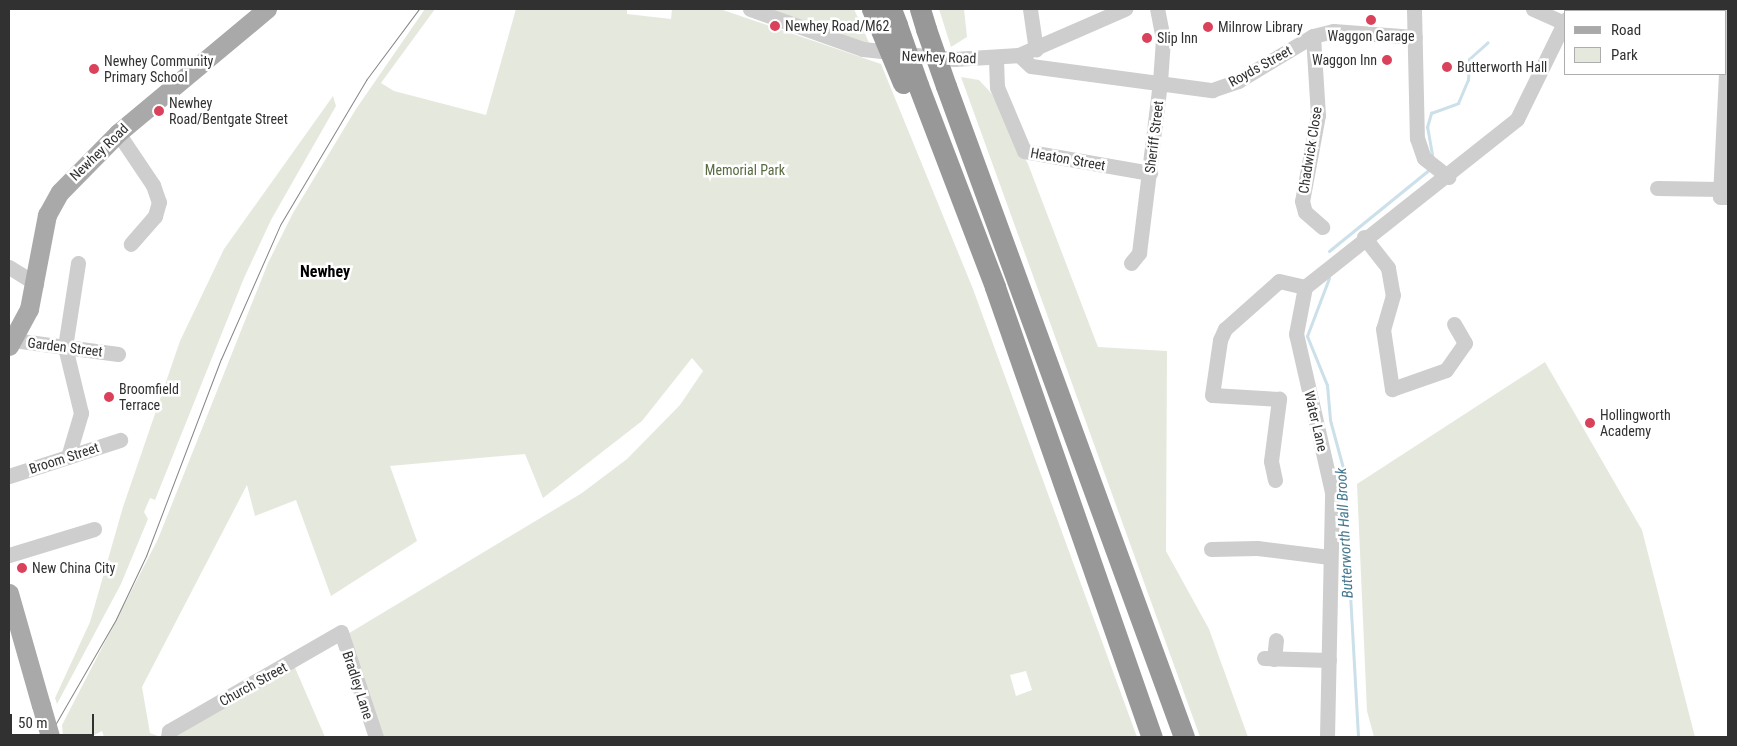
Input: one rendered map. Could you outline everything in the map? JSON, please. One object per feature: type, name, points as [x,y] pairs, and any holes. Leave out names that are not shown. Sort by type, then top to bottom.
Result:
[{"type":"highway","points":[[920,9],[946,86],[1184,737]]},
{"type":"highway","points":[[884,16],[995,287],[1152,737]]},
{"type":"main road","name":"Newhey Road","points":[[11,343],[30,310],[53,204],[118,133],[267,9]]},
{"type":"main road","points":[[9,593],[50,737]]},
{"type":"street","name":"Newhey Road","points":[[750,9],[894,56],[996,59],[1036,50],[1125,9]]},
{"type":"street","points":[[1030,9],[1036,50]]},
{"type":"street","name":"Sheriff Street","points":[[1131,263],[1139,253],[1160,82],[1163,39],[1156,9]]},
{"type":"street","points":[[1414,9],[1417,138],[1424,158],[1444,172]]},
{"type":"street","points":[[1533,9],[1564,15]]},
{"type":"street","points":[[1728,9],[1728,18]]},
{"type":"street","points":[[1275,480],[1270,461],[1279,399],[1212,395],[1220,340],[1225,329],[1279,282],[1306,287],[1444,172],[1517,119],[1564,22]]},
{"type":"street","name":"Royds Street","points":[[1019,55],[1031,66],[1212,90],[1238,81],[1313,36],[1332,31],[1415,37]]},
{"type":"street","points":[[1727,64],[1728,32]]},
{"type":"street","name":"Chadwick Close","points":[[1313,36],[1318,115],[1302,201],[1305,212],[1322,227]]},
{"type":"street","name":"Heaton Street","points":[[996,59],[997,87],[1024,151],[1150,173]]},
{"type":"street","points":[[1657,188],[1723,194],[1727,75]]},
{"type":"street","points":[[118,133],[153,185],[159,202],[155,216],[131,244]]},
{"type":"street","points":[[1364,237],[1388,268],[1393,295],[1383,329],[1393,395],[1446,370],[1470,344],[1454,324]]},
{"type":"street","points":[[68,457],[81,413],[65,347],[78,263]]},
{"type":"street","points":[[9,267],[36,284]]},
{"type":"street","name":"Water Lane","points":[[1306,287],[1296,334],[1332,492],[1329,557],[1327,737]]},
{"type":"street","name":"Garden Street","points":[[11,343],[65,347],[118,354]]},
{"type":"street","name":"Broom Street","points":[[9,476],[120,440]]},
{"type":"street","points":[[9,555],[94,529]]},
{"type":"street","points":[[1212,549],[1257,548],[1290,556],[1329,557]]},
{"type":"street","name":"Church Street","points":[[168,737],[169,731],[342,632]]},
{"type":"street","name":"Bradley Lane","points":[[342,632],[376,737]]},
{"type":"street","points":[[1276,640],[1269,659],[1329,660]]},
{"type":"green space","name":"Memorial Park","points":[[425,9],[435,9],[381,83],[394,91],[486,115],[516,9],[627,9],[627,14],[671,19],[672,9],[720,9],[881,64],[973,289],[1137,737],[381,737],[346,635],[582,493],[627,459],[680,405],[703,371],[692,358],[642,421],[543,498],[525,454],[390,466],[417,541],[331,596],[296,500],[255,516],[247,485],[142,687],[150,733],[160,737],[104,737],[102,731],[91,737],[63,737],[62,725],[158,539],[268,263],[293,213],[356,109]],"holes":[[[1026,671],[1032,690],[1016,696],[1010,675]]]},
{"type":"green space","points":[[771,9],[854,9],[870,45]]},
{"type":"green space","points":[[939,9],[964,9],[967,37],[951,47]]},
{"type":"green space","points":[[961,77],[979,80],[992,94],[1028,164],[1098,347],[1167,351],[1166,551],[1209,629],[1248,737],[1200,737]]},
{"type":"green space","points":[[333,96],[336,106],[271,220],[244,278],[155,500],[150,498],[144,512],[148,519],[121,584],[57,704],[55,698],[90,622],[123,507],[180,341],[224,249]]},
{"type":"green space","name":"Hollingworth Academy","points":[[1545,362],[1642,530],[1695,737],[1374,737],[1367,711],[1357,484]]},
{"type":"green space","points":[[293,663],[325,737],[172,737]]},
{"type":"waterway","name":"Butterworth Hall Brook","points":[[1433,160],[1427,127],[1431,113],[1458,103],[1468,80],[1469,59],[1488,42]]},
{"type":"waterway","name":"Butterworth Hall Brook","points":[[1329,251],[1431,168]]},
{"type":"waterway","name":"Butterworth Hall Brook","points":[[1329,278],[1307,336],[1327,385],[1330,420],[1343,468],[1358,737]]},
{"type":"tram line","points":[[48,737],[116,619],[146,556],[221,359],[280,225],[366,80],[419,9]]},
{"type":"place","name":"Waggon Garage","points":[[1371,20]]},
{"type":"place","name":"Newhey Road/M62","points":[[775,26]]},
{"type":"place","name":"Milnrow Library","points":[[1208,27]]},
{"type":"place","name":"Slip Inn","points":[[1147,38]]},
{"type":"place","name":"Waggon Inn","points":[[1387,60]]},
{"type":"place","name":"Butterworth Hall","points":[[1447,67]]},
{"type":"place","name":"Newhey Community Primary School","points":[[94,69]]},
{"type":"place","name":"Newhey Road/Bentgate Street","points":[[159,111]]},
{"type":"place","name":"Broomfield Terrace","points":[[109,397]]},
{"type":"place","name":"Hollingworth Academy","points":[[1590,423]]},
{"type":"place","name":"New China City","points":[[22,568]]},
{"type":"district","name":"Newhey","points":[[325,272]]}]
